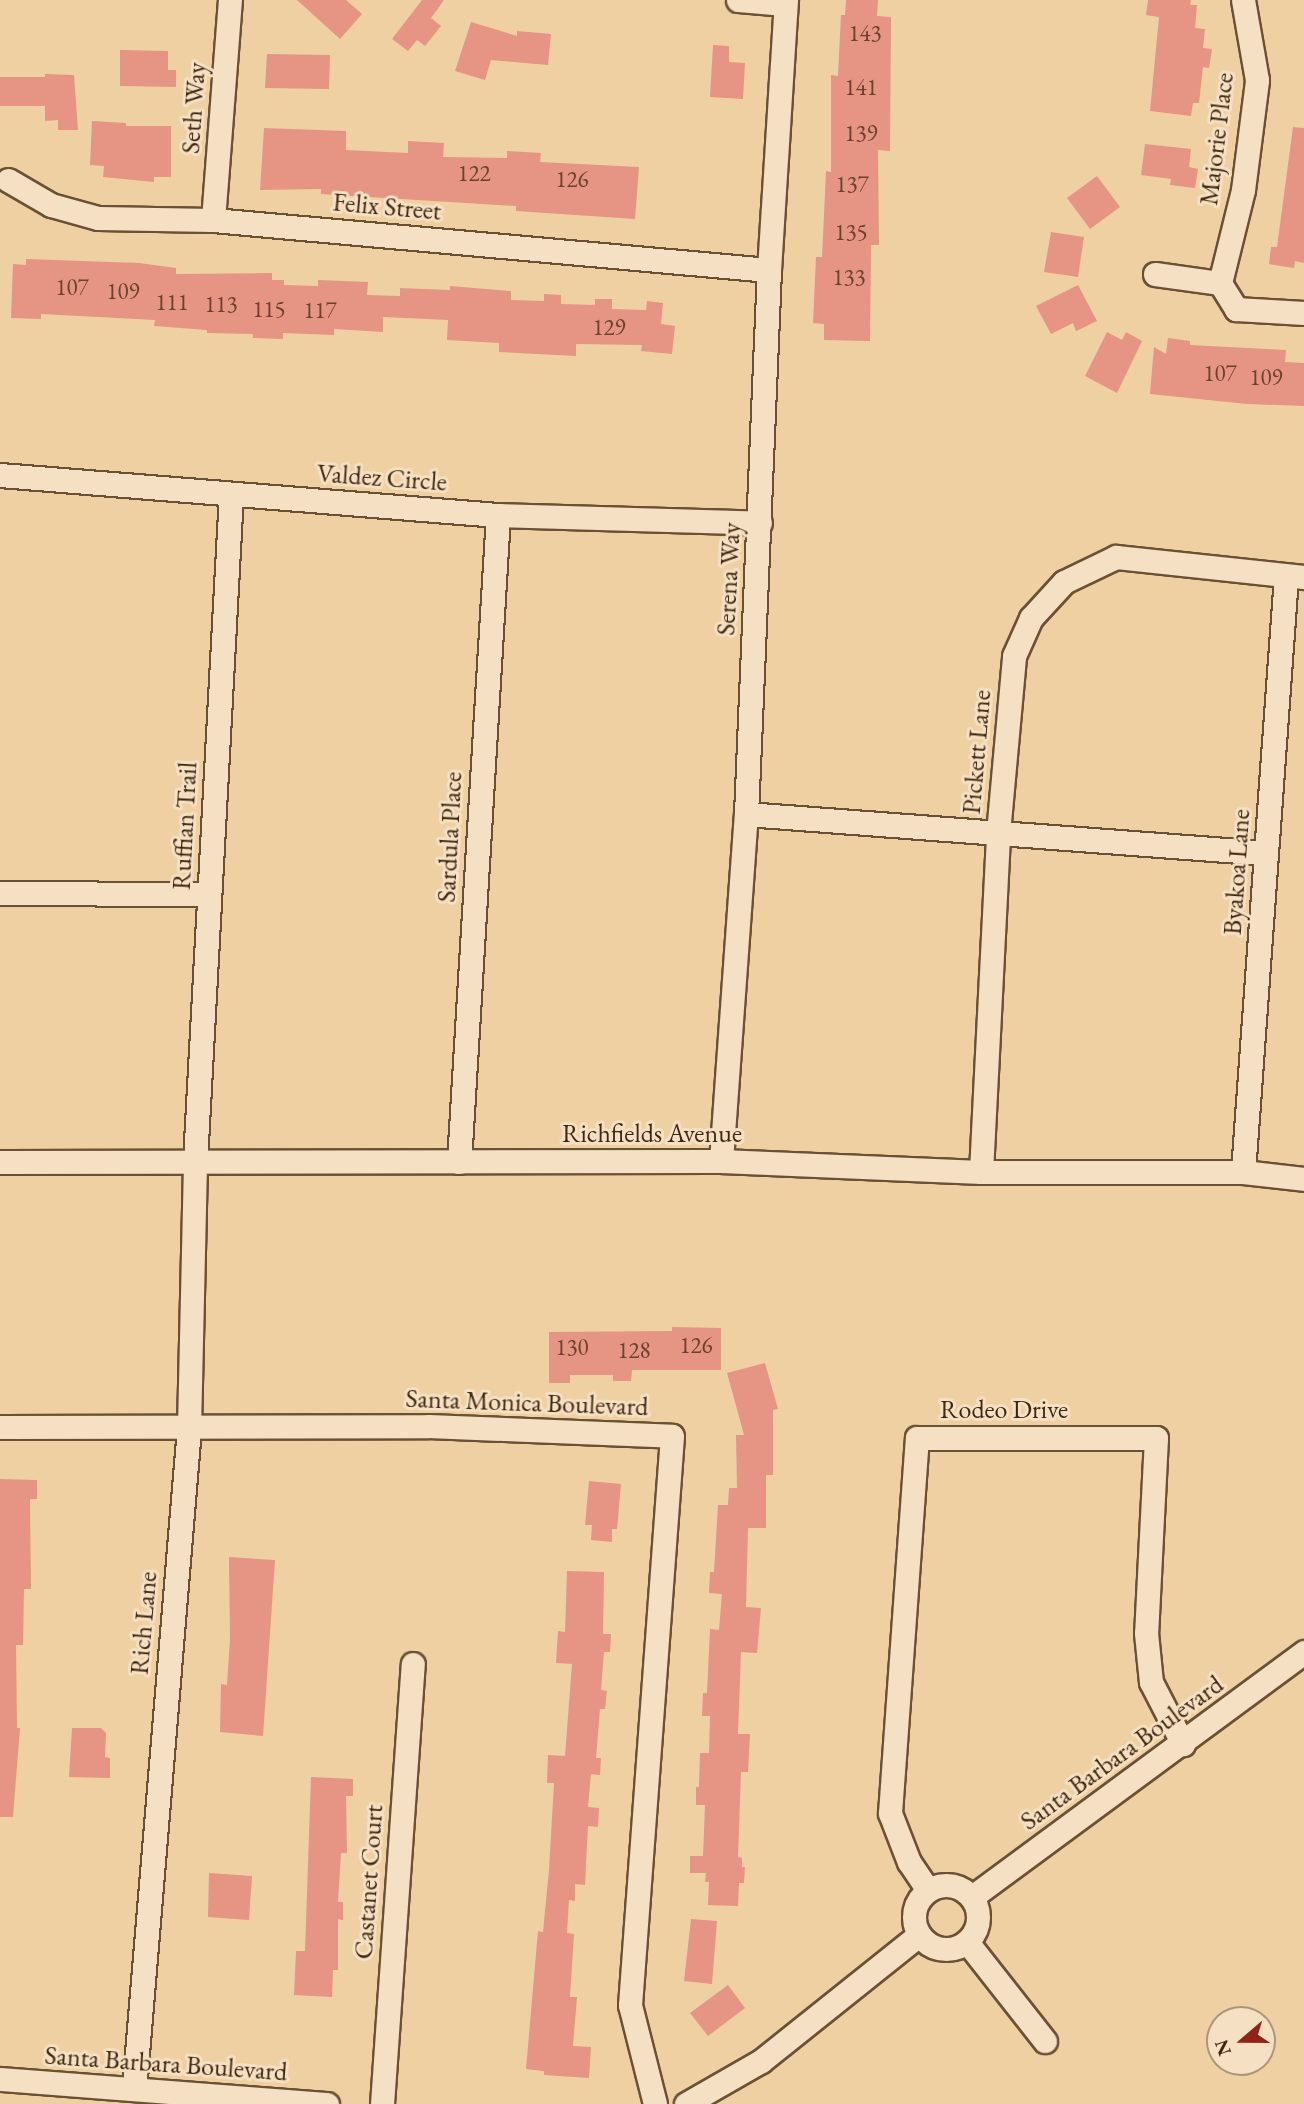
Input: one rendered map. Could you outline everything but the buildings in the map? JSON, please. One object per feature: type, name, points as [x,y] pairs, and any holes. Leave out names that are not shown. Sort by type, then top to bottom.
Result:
[{"type":"street","name":"Seth Way","points":[[214,220],[230,0]]},
{"type":"street","points":[[738,0],[786,2]]},
{"type":"street","name":"Majorie Place","points":[[1220,283],[1243,190],[1257,80],[1243,0]]},
{"type":"street","name":"Serena Way","points":[[721,1161],[746,814],[769,270],[786,2]]},
{"type":"street","name":"Felix Street","points":[[8,180],[51,205],[99,218],[214,220],[769,270]]},
{"type":"street","points":[[1155,274],[1220,283],[1236,309],[1304,313]]},
{"type":"street","name":"Valdez Circle","points":[[0,475],[498,515],[760,523]]},
{"type":"street","name":"Ruffian Trail","points":[[195,1161],[231,495]]},
{"type":"street","name":"Sardula Place","points":[[459,1162],[498,515]]},
{"type":"street","name":"Pickett Lane","points":[[981,1172],[998,833],[1014,656],[1031,618],[1064,582],[1116,557],[1295,576]]},
{"type":"street","name":"Byakoa Lane","points":[[1243,1172],[1266,853],[1295,576]]},
{"type":"street","points":[[746,814],[1266,853]]},
{"type":"street","points":[[0,893],[209,894]]},
{"type":"street","name":"Rich Lane","points":[[134,2089],[189,1428],[195,1161]]},
{"type":"street","name":"Richfields Avenue","points":[[0,1162],[721,1161],[981,1172],[1243,1172],[1304,1179]]},
{"type":"street","name":"Santa Monica Boulevard","points":[[0,1427],[428,1426],[672,1436],[630,2005],[654,2104]]},
{"type":"street","name":"Rodeo Drive","points":[[928,1890],[909,1862],[890,1813],[917,1438],[1156,1438],[1146,1633],[1151,1682],[1183,1744]]},
{"type":"street","name":"Santa Barbara Boulevard","points":[[972,1897],[1183,1744],[1304,1652]]},
{"type":"street","name":"Castanet Court","points":[[382,2104],[413,1664]]},
{"type":"street","points":[[947,1884],[957,1886],[972,1897],[977,1906],[978,1925],[967,1942],[951,1949],[942,1949],[919,1935],[915,1926],[916,1906],[928,1890],[947,1884]]},
{"type":"street","points":[[686,2104],[761,2061],[919,1935]]},
{"type":"street","points":[[967,1942],[1045,2041]]},
{"type":"street","name":"Santa Barbara Boulevard","points":[[0,2079],[327,2104]]}]
